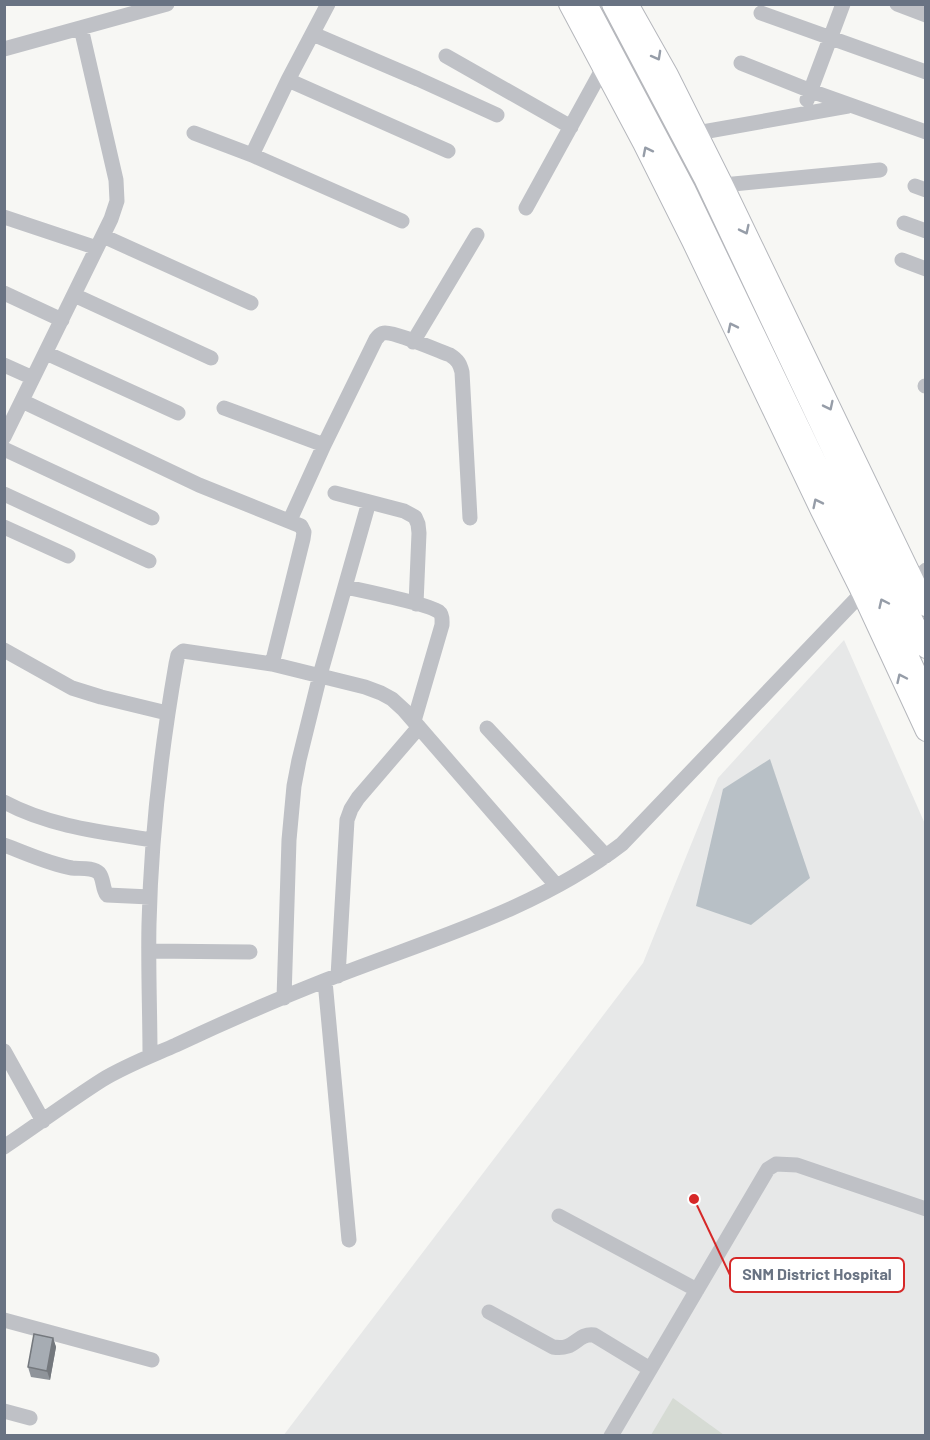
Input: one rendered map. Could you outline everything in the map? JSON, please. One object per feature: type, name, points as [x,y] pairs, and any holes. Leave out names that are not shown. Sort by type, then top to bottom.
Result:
[{"type":"main road","points":[[569,4],[643,143],[692,242],[926,731]]},
{"type":"main road","points":[[587,4],[686,191],[926,694]]},
{"type":"main road","points":[[612,4],[704,178],[926,648]]},
{"type":"main road","points":[[628,4],[668,75],[723,185],[842,434],[920,577],[926,606]]},
{"type":"street","points":[[4,49],[167,4]]},
{"type":"street","points":[[252,155],[328,4]]},
{"type":"street","points":[[802,114],[843,4]]},
{"type":"street","points":[[897,4],[926,15]]},
{"type":"street","points":[[761,13],[926,72]]},
{"type":"street","points":[[5,436],[100,242],[117,201],[118,191],[81,28]]},
{"type":"street","points":[[313,34],[497,115]]},
{"type":"street","points":[[446,56],[571,127]]},
{"type":"street","points":[[741,63],[926,132]]},
{"type":"street","points":[[526,208],[603,68]]},
{"type":"street","points":[[288,80],[448,151]]},
{"type":"street","points":[[697,133],[851,105]]},
{"type":"street","points":[[194,133],[252,155],[402,220]]},
{"type":"street","points":[[723,185],[880,170]]},
{"type":"street","points":[[4,217],[100,242],[251,303]]},
{"type":"street","points":[[904,223],[926,231]]},
{"type":"street","points":[[413,342],[477,235]]},
{"type":"street","points":[[902,260],[926,269]]},
{"type":"street","points":[[4,293],[62,320]]},
{"type":"street","points":[[74,296],[211,358]]},
{"type":"street","points":[[290,520],[376,339],[384,333],[390,333],[455,358],[460,364],[470,518]]},
{"type":"street","points":[[46,352],[178,413]]},
{"type":"street","points":[[4,365],[33,378]]},
{"type":"street","points":[[22,401],[199,485],[301,526],[304,532],[303,539],[272,664]]},
{"type":"street","points":[[224,408],[324,445]]},
{"type":"street","points":[[4,449],[152,518]]},
{"type":"street","points":[[4,494],[149,561]]},
{"type":"street","points":[[335,494],[404,511],[415,517],[419,533],[416,604]]},
{"type":"street","points":[[284,998],[289,840],[293,795],[299,760],[320,675],[369,502]]},
{"type":"street","points":[[4,526],[68,556]]},
{"type":"street","points":[[346,587],[433,609],[439,612],[442,618],[442,626],[416,724],[358,798],[347,820],[332,978],[349,1240]]},
{"type":"street","points":[[4,1147],[102,1080],[150,1056],[332,978],[483,921],[576,875],[606,856],[628,837],[862,594]]},
{"type":"street","points":[[4,650],[72,688],[167,714]]},
{"type":"street","points":[[150,1056],[150,897],[157,786],[176,664],[178,655],[183,651],[272,664],[320,675],[365,687],[392,699],[556,885]]},
{"type":"street","points":[[486,728],[606,856]]},
{"type":"street","points":[[4,802],[61,824],[153,840]]},
{"type":"street","points":[[4,844],[58,865],[98,872],[107,895],[150,897]]},
{"type":"street","points":[[149,951],[250,952]]},
{"type":"street","points":[[4,1051],[43,1121]]},
{"type":"street","points":[[611,1436],[768,1169],[776,1164],[797,1165],[926,1209]]},
{"type":"street","points":[[560,1216],[697,1290]]},
{"type":"street","points":[[489,1312],[553,1347],[568,1347],[588,1334],[594,1335],[650,1369]]},
{"type":"street","points":[[4,1320],[152,1360]]},
{"type":"street","points":[[4,1411],[30,1418]]},
{"type":"shaded area","points":[[844,640],[925,824],[925,1435],[283,1436],[643,963],[718,778]]},
{"type":"shaded area","points":[[770,759],[810,878],[751,925],[696,906],[723,789]]},
{"type":"shaded area","points":[[673,1398],[724,1435],[651,1435]]},
{"type":"building","points":[[34,1334],[53,1338],[47,1371],[28,1367]]},
{"type":"place","name":"SNM District Hospital","points":[[694,1199]]}]
